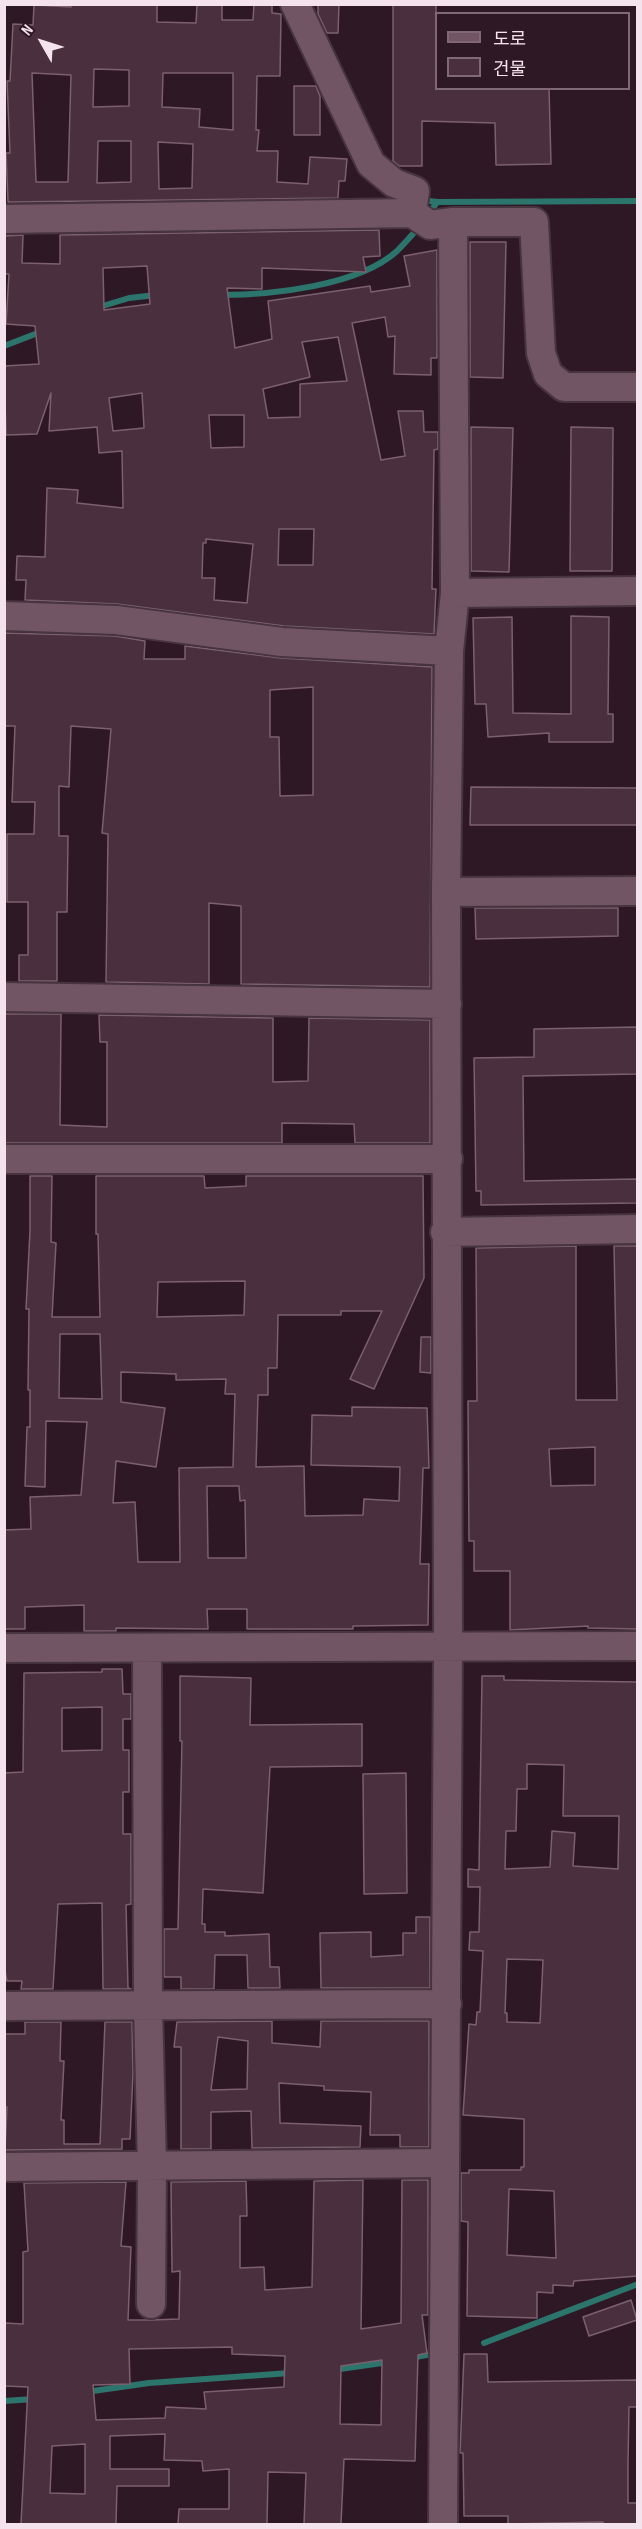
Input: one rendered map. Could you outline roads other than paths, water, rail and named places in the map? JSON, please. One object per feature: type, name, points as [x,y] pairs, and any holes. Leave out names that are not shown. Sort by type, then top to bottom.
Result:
[{"type":"street","points":[[294,4],[371,164],[424,212],[455,593],[449,651],[446,892],[448,1159],[445,1232],[448,1645],[443,2524]]},
{"type":"street","points":[[4,219],[424,212],[534,222],[541,353],[548,374],[564,387],[638,387]]},
{"type":"street","points":[[455,593],[638,591]]},
{"type":"street","points":[[4,616],[116,620],[282,642],[449,651]]},
{"type":"street","points":[[446,892],[638,891]]},
{"type":"street","points":[[4,997],[447,1004]]},
{"type":"street","points":[[4,1159],[448,1159]]},
{"type":"street","points":[[445,1232],[638,1229]]},
{"type":"street","points":[[4,1648],[638,1646]]},
{"type":"street","points":[[147,1649],[148,2007],[152,2166],[151,2304]]},
{"type":"street","points":[[4,2006],[447,2004]]},
{"type":"street","points":[[4,2166],[444,2163]]},
{"type":"waterway","points":[[422,200],[437,202],[638,201]]},
{"type":"waterway","points":[[429,214],[437,202]]},
{"type":"waterway","points":[[220,295],[288,290],[313,286],[360,273],[381,263],[397,251],[419,227]]},
{"type":"waterway","points":[[96,308],[129,298],[156,295]]},
{"type":"waterway","points":[[4,346],[43,331]]},
{"type":"waterway","points":[[484,2343],[638,2284]]},
{"type":"waterway","points":[[410,2358],[432,2354]]},
{"type":"waterway","points":[[333,2370],[389,2362]]},
{"type":"waterway","points":[[86,2392],[149,2383],[290,2373]]},
{"type":"waterway","points":[[4,2401],[34,2399]]}]
